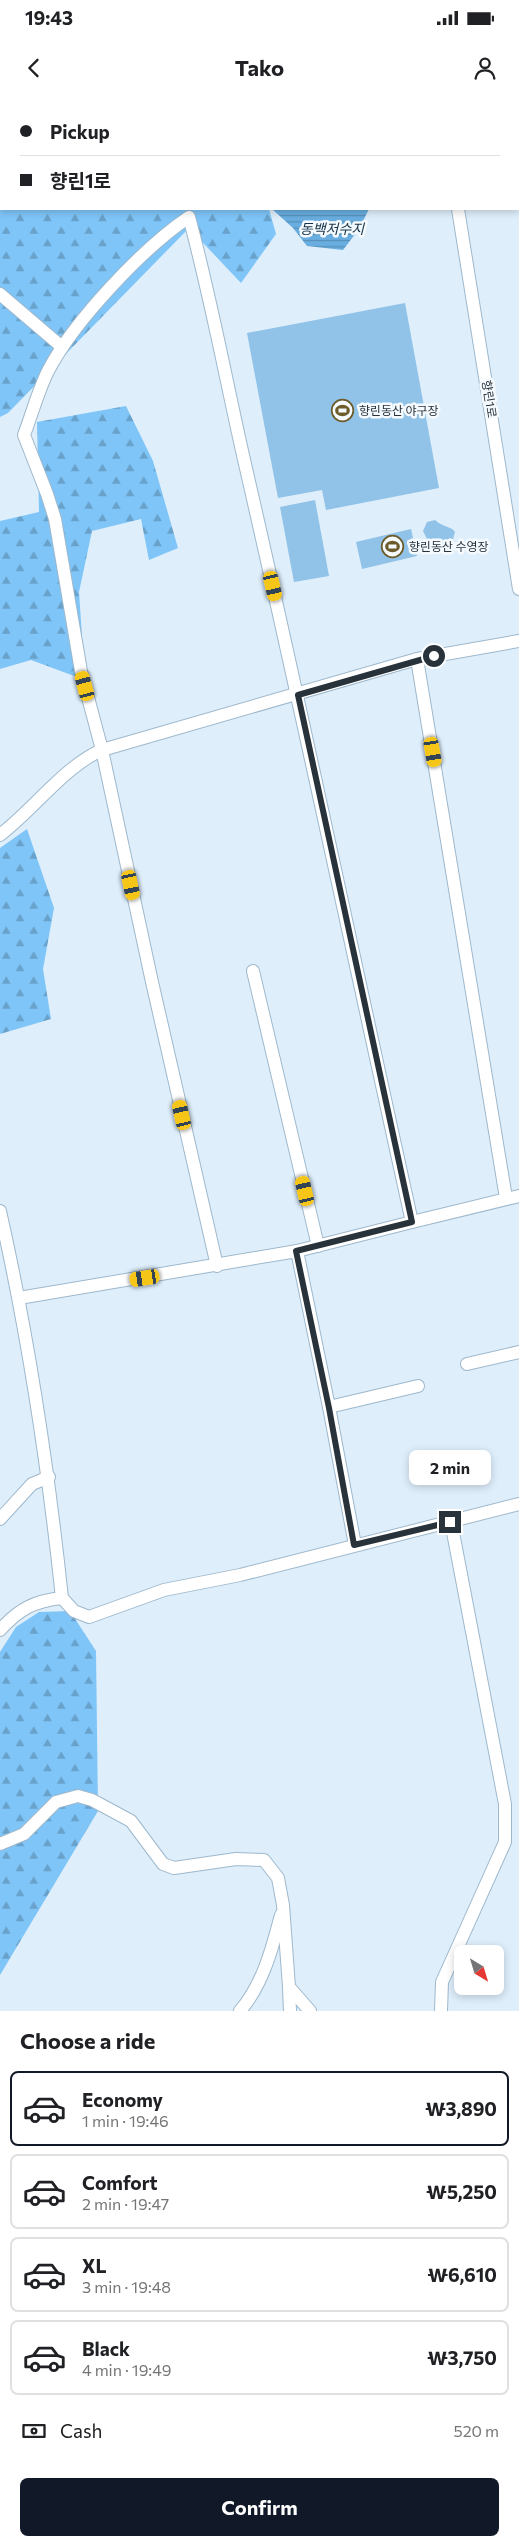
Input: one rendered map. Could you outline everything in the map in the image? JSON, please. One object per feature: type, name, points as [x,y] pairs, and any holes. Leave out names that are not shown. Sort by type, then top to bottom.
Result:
[{"type":"street","name":"향린1로","points":[[458,210],[519,589]]},
{"type":"street","points":[[217,1266],[152,982],[102,750],[80,671],[54,519],[24,435],[47,372],[62,347],[131,267],[170,230],[189,216],[208,290],[239,440],[298,695],[412,1222]]},
{"type":"street","points":[[0,294],[62,347]]},
{"type":"street","points":[[0,835],[21,819],[85,757],[102,750],[298,695],[417,659],[519,641]]},
{"type":"street","points":[[19,1298],[217,1266],[296,1251],[513,1197],[417,659]]},
{"type":"street","points":[[252,971],[318,1246]]},
{"type":"street","points":[[0,1211],[19,1298],[49,1477],[62,1598],[74,1611],[90,1617],[164,1590],[240,1575],[519,1504]]},
{"type":"street","points":[[296,1251],[329,1408],[354,1545]]},
{"type":"street","points":[[467,1364],[519,1352]]},
{"type":"street","points":[[329,1408],[418,1386]]},
{"type":"street","points":[[0,1519],[32,1484],[49,1477]]},
{"type":"street","points":[[442,2011],[442,1982],[505,1842],[505,1804],[450,1522]]},
{"type":"street","points":[[0,1630],[12,1616],[39,1601],[62,1598]]},
{"type":"street","points":[[0,1844],[24,1834],[56,1802],[78,1796],[92,1800],[131,1821],[163,1864],[174,1868],[236,1859],[264,1860],[278,1878],[283,1905],[290,2011]]},
{"type":"street","points":[[240,2011],[250,2000],[270,1957],[283,1905]]},
{"type":"street","points":[[289,1987],[310,2011]]},
{"type":"green space","points":[[0,210],[269,210],[276,234],[241,283],[189,228],[8,413],[0,417]]},
{"type":"green space","points":[[126,406],[153,461],[178,548],[149,560],[141,519],[92,531],[79,592],[85,680],[31,660],[0,669],[0,521],[39,512],[37,422]]},
{"type":"green space","points":[[27,829],[54,908],[43,969],[51,1019],[0,1034],[0,848]]},
{"type":"green space","points":[[70,1611],[96,1651],[98,1811],[0,1975],[0,1652],[16,1627],[39,1612]]},
{"type":"shaded area","name":"향린동산 야구장","points":[[405,303],[439,488],[326,510],[322,490],[278,498],[247,333]]},
{"type":"shaded area","points":[[315,500],[329,576],[294,582],[280,507]]},
{"type":"shaded area","points":[[435,520],[455,532],[453,539],[445,544],[437,555],[429,551],[428,541],[423,531],[427,522]]},
{"type":"shaded area","points":[[411,529],[417,556],[362,569],[356,542]]},
{"type":"water","name":"동백저수지","points":[[273,210],[368,210],[359,229],[343,250],[307,246],[293,228]]},
{"type":"place","name":"향린동산 야구장","points":[[343,411]]},
{"type":"place","name":"향린동산 수영장","points":[[393,547]]},
{"type":"route","points":[[434,656],[417,659],[298,695],[412,1222],[296,1251],[329,1408],[354,1545],[450,1522]]}]
